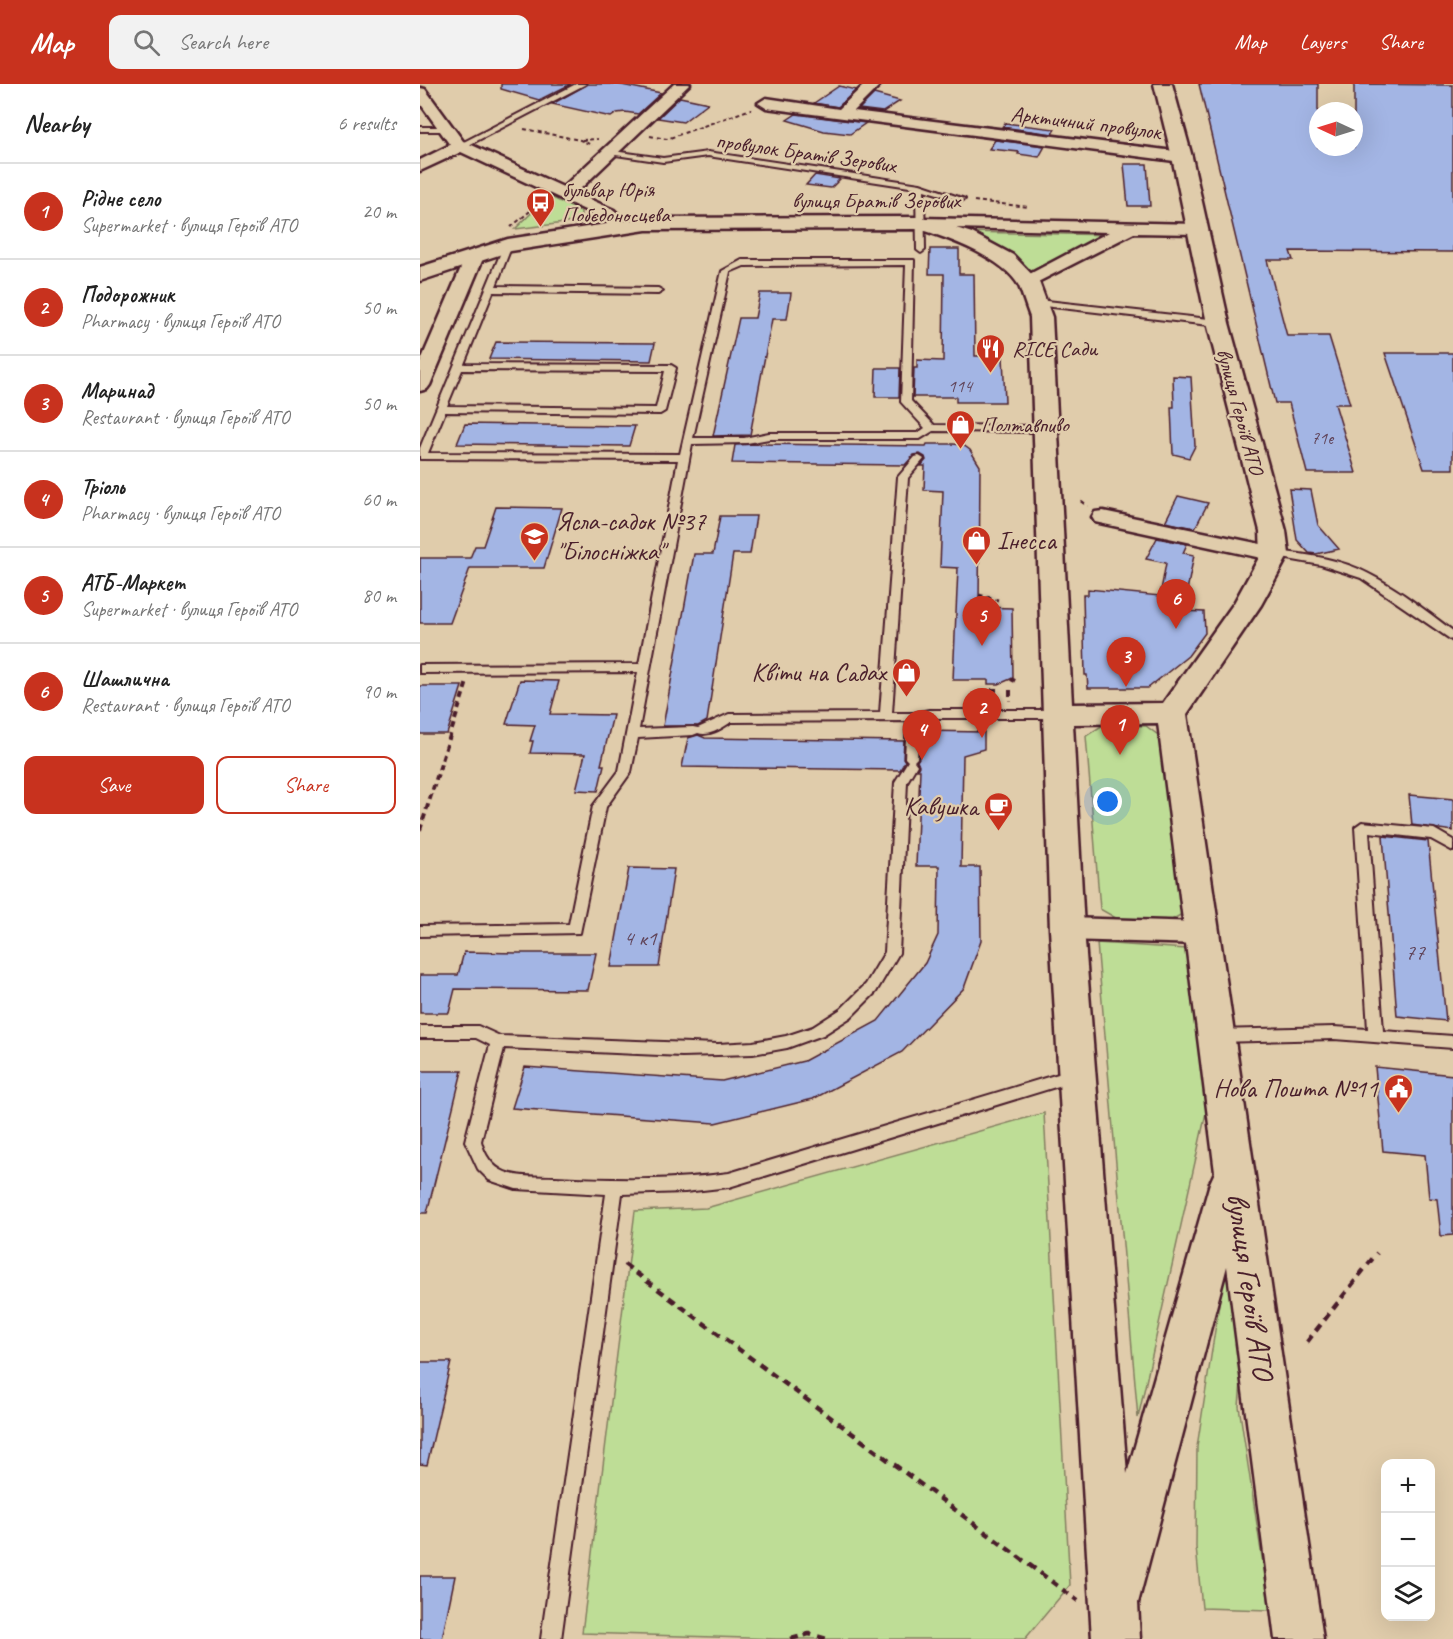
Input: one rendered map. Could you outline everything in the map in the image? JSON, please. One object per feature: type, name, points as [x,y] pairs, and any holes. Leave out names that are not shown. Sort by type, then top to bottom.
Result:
[{"type":"main road","name":"вулиця Героїв АТО","points":[[1163,84],[1182,157],[1218,323],[1273,531],[1275,554]]},
{"type":"main road","name":"вулиця Братів Зерових","points":[[420,274],[508,245],[646,224],[921,223]]},
{"type":"main road","points":[[921,223],[979,243],[1005,260],[1033,293],[1041,317],[1067,929],[1077,1075],[1105,1616]]},
{"type":"main road","points":[[1058,714],[1172,713],[1247,605],[1275,554]]},
{"type":"main road","name":"вулиця Героїв АТО","points":[[1172,713],[1299,1639]]},
{"type":"main road","points":[[1105,1616],[1234,1170]]},
{"type":"street","points":[[564,195],[683,84]]},
{"type":"street","points":[[842,114],[873,84]]},
{"type":"street","points":[[420,92],[460,146],[608,214],[622,228]]},
{"type":"street","name":"Арктичний провулок","points":[[766,103],[1182,157]]},
{"type":"street","points":[[420,166],[460,146]]},
{"type":"street","name":"вулиця Братів Зерових","points":[[921,223],[1197,229]]},
{"type":"street","name":"вулиця Братів Зерових","points":[[1033,293],[1131,228]]},
{"type":"street","points":[[420,385],[475,256]]},
{"type":"street","points":[[1103,517],[1275,554]]},
{"type":"street","points":[[1067,929],[1201,933]]},
{"type":"lane","points":[[460,146],[582,84]]},
{"type":"lane","points":[[420,129],[446,129]]},
{"type":"lane","name":"провулок Братів Зерових","points":[[609,152],[663,160],[708,154],[920,186],[960,199]]},
{"type":"lane","points":[[420,931],[575,929],[600,806],[625,772],[687,441],[726,271],[742,263],[911,262],[921,258],[920,186]]},
{"type":"lane","points":[[508,245],[421,456],[684,457]]},
{"type":"lane","points":[[911,262],[906,402],[931,428]]},
{"type":"lane","points":[[490,289],[658,291]]},
{"type":"lane","points":[[1033,293],[1218,323]]},
{"type":"lane","points":[[441,409],[660,411],[671,368],[459,367]]},
{"type":"lane","points":[[687,441],[743,440],[769,436],[920,436],[931,428],[1046,429]]},
{"type":"lane","points":[[886,716],[903,477],[919,457],[920,436]]},
{"type":"lane","points":[[1275,554],[1344,568],[1363,575],[1453,637]]},
{"type":"lane","points":[[420,669],[644,668]]},
{"type":"lane","points":[[632,734],[698,730],[714,727],[729,718],[1058,714]]},
{"type":"lane","points":[[420,1032],[478,1032],[498,1042],[723,1052],[761,1048],[800,1039],[832,1025],[861,1002],[880,979],[892,953],[901,782],[911,762],[914,717]]},
{"type":"lane","points":[[1376,1036],[1362,827],[1434,834],[1453,846]]},
{"type":"lane","points":[[1215,1036],[1334,1033],[1453,1042]]},
{"type":"lane","points":[[498,1042],[473,1141],[476,1154],[483,1164],[496,1176],[513,1182],[615,1188],[706,1184],[729,1180],[1077,1075]]},
{"type":"lane","points":[[551,1639],[615,1188]]},
{"type":"path","points":[[631,132],[667,139],[766,103]]},
{"type":"path","points":[[501,125],[580,140],[609,152]]},
{"type":"path","points":[[979,595],[998,600]]},
{"type":"path","points":[[420,830],[471,669]]},
{"type":"path","points":[[990,690],[1000,690]]},
{"type":"path","points":[[606,1251],[1105,1616]]},
{"type":"path","points":[[1307,1342],[1377,1253]]},
{"type":"path","points":[[791,1639],[805,1633],[819,1634],[827,1639]]},
{"type":"green space","points":[[549,196],[581,212],[581,217],[573,222],[515,229]]},
{"type":"green space","points":[[963,232],[1119,235],[1035,278]]},
{"type":"green space","points":[[1103,725],[1146,726],[1162,738],[1184,913],[1168,922],[1121,921],[1100,909],[1086,736]]},
{"type":"green space","points":[[1097,943],[1187,949],[1212,1086],[1138,1418]]},
{"type":"green space","points":[[1044,1113],[1070,1585],[1025,1639],[776,1639],[582,1633],[635,1211],[706,1208]]},
{"type":"green space","points":[[1224,1272],[1236,1272],[1244,1348],[1239,1406],[1270,1610],[1202,1608],[1196,1547],[1197,1447]]},
{"type":"building","points":[[501,84],[571,84],[539,100],[501,89]]},
{"type":"building","points":[[588,84],[617,84],[661,93],[638,114],[625,112],[611,117],[552,104]]},
{"type":"building","points":[[1199,84],[1318,84],[1318,102],[1309,102],[1309,156],[1363,156],[1363,102],[1354,102],[1354,84],[1453,85],[1453,252],[1290,251],[1293,260],[1267,260],[1287,336],[1329,336],[1350,404],[1335,404],[1356,473],[1307,473],[1289,403],[1275,403]]},
{"type":"building","points":[[839,86],[856,90],[838,107],[814,103]]},
{"type":"building","points":[[874,94],[900,101],[883,112],[859,109]]},
{"type":"building","points":[[680,97],[708,103],[683,122],[658,118]]},
{"type":"building","points":[[796,114],[866,123],[850,134],[824,131],[787,120]]},
{"type":"building","points":[[1005,123],[1055,129],[1052,134],[1002,127]]},
{"type":"building","points":[[995,140],[1045,146],[1039,157],[989,149]]},
{"type":"building","points":[[1124,164],[1147,164],[1150,206],[1128,206]]},
{"type":"building","points":[[815,175],[840,179],[831,188],[806,185]]},
{"type":"building","points":[[930,249],[959,249],[959,274],[974,274],[975,356],[1003,356],[1005,402],[956,402],[956,397],[913,397],[914,368],[917,368],[917,360],[943,361],[944,274],[929,274]]},
{"type":"building","points":[[760,293],[791,293],[787,319],[772,319],[750,435],[713,436],[739,318],[755,318]]},
{"type":"building","points":[[496,342],[655,343],[651,361],[489,359]]},
{"type":"building","points":[[1385,353],[1453,353],[1453,469],[1424,469]]},
{"type":"building","points":[[876,368],[900,368],[899,397],[875,397]]},
{"type":"building","points":[[1173,376],[1191,377],[1195,446],[1189,458],[1173,454],[1171,407],[1174,407]]},
{"type":"building","points":[[465,424],[635,426],[629,446],[457,444]]},
{"type":"building","points":[[927,444],[953,444],[963,445],[970,450],[980,466],[979,607],[1012,608],[1013,678],[999,684],[988,684],[988,680],[953,680],[958,568],[940,567],[943,491],[924,490],[925,466],[921,466],[926,460],[925,457],[920,454],[914,455],[905,465],[732,463],[735,445],[926,446]]},
{"type":"building","points":[[1289,489],[1311,490],[1318,525],[1339,549],[1316,554],[1309,553],[1297,540]]},
{"type":"building","points":[[1178,496],[1208,503],[1195,528],[1165,522]]},
{"type":"building","points":[[496,507],[562,508],[544,568],[470,568],[450,623],[420,623],[420,558],[470,558],[475,546],[483,546]]},
{"type":"building","points":[[720,516],[756,516],[750,554],[733,554],[707,721],[698,726],[663,726],[694,554],[713,554]]},
{"type":"building","points":[[1157,538],[1187,544],[1183,553],[1194,555],[1183,611],[1204,612],[1205,633],[1188,656],[1148,688],[1088,688],[1087,675],[1085,675],[1083,595],[1088,595],[1088,589],[1160,596],[1166,563],[1146,559]]},
{"type":"building","points":[[520,680],[559,681],[550,714],[613,715],[601,765],[604,765],[598,791],[576,790],[585,754],[530,753],[533,741],[530,741],[535,725],[506,724]]},
{"type":"building","points":[[420,686],[462,686],[447,734],[420,734]]},
{"type":"building","points":[[921,731],[984,732],[984,749],[963,755],[961,867],[980,867],[981,941],[964,988],[902,1052],[813,1099],[715,1123],[512,1108],[525,1067],[722,1081],[804,1061],[878,1021],[925,963],[938,935],[939,866],[916,866],[920,770],[917,770],[919,766],[917,761]]},
{"type":"building","points":[[698,735],[705,738],[904,741],[903,758],[905,761],[900,770],[682,767],[688,738]]},
{"type":"building","points":[[1409,795],[1453,799],[1453,831],[1412,825]]},
{"type":"building","points":[[1383,836],[1428,841],[1446,1021],[1397,1016]]},
{"type":"building","points":[[629,868],[674,869],[659,967],[611,967]]},
{"type":"building","points":[[464,952],[596,953],[588,990],[455,989],[449,1013],[420,1013],[420,975],[458,975]]},
{"type":"building","points":[[1375,1067],[1453,1075],[1453,1235],[1441,1236],[1437,1199],[1429,1198],[1425,1155],[1383,1151]]},
{"type":"building","points":[[420,1071],[462,1071],[427,1213],[420,1213]]},
{"type":"building","points":[[420,1362],[451,1362],[427,1465],[420,1464]]},
{"type":"building","points":[[420,1576],[455,1576],[442,1639],[420,1639]]},
{"type":"place","name":"бульвар Юрія Побєдоносцева","points":[[541,228]]},
{"type":"place","name":"RICE Сади","points":[[991,374]]},
{"type":"place","name":"Полтавпиво","points":[[960,450]]},
{"type":"place","name":"Ясла-садок №37 \"Білосніжка\"","points":[[535,562]]},
{"type":"place","name":"Інесса","points":[[976,566]]},
{"type":"place","name":"Шашлична","points":[[1176,629]]},
{"type":"place","name":"АТБ-Маркет","points":[[982,646]]},
{"type":"place","name":"Маринад","points":[[1126,687]]},
{"type":"place","name":"Квіти на Садах","points":[[907,698]]},
{"type":"place","name":"Подорожник","points":[[982,738]]},
{"type":"place","name":"Рідне село","points":[[1120,755]]},
{"type":"place","name":"Тріоль","points":[[922,760]]},
{"type":"place","name":"Кавушка","points":[[999,832]]},
{"type":"place","name":"Нова Пошта №11","points":[[1399,1114]]}]
